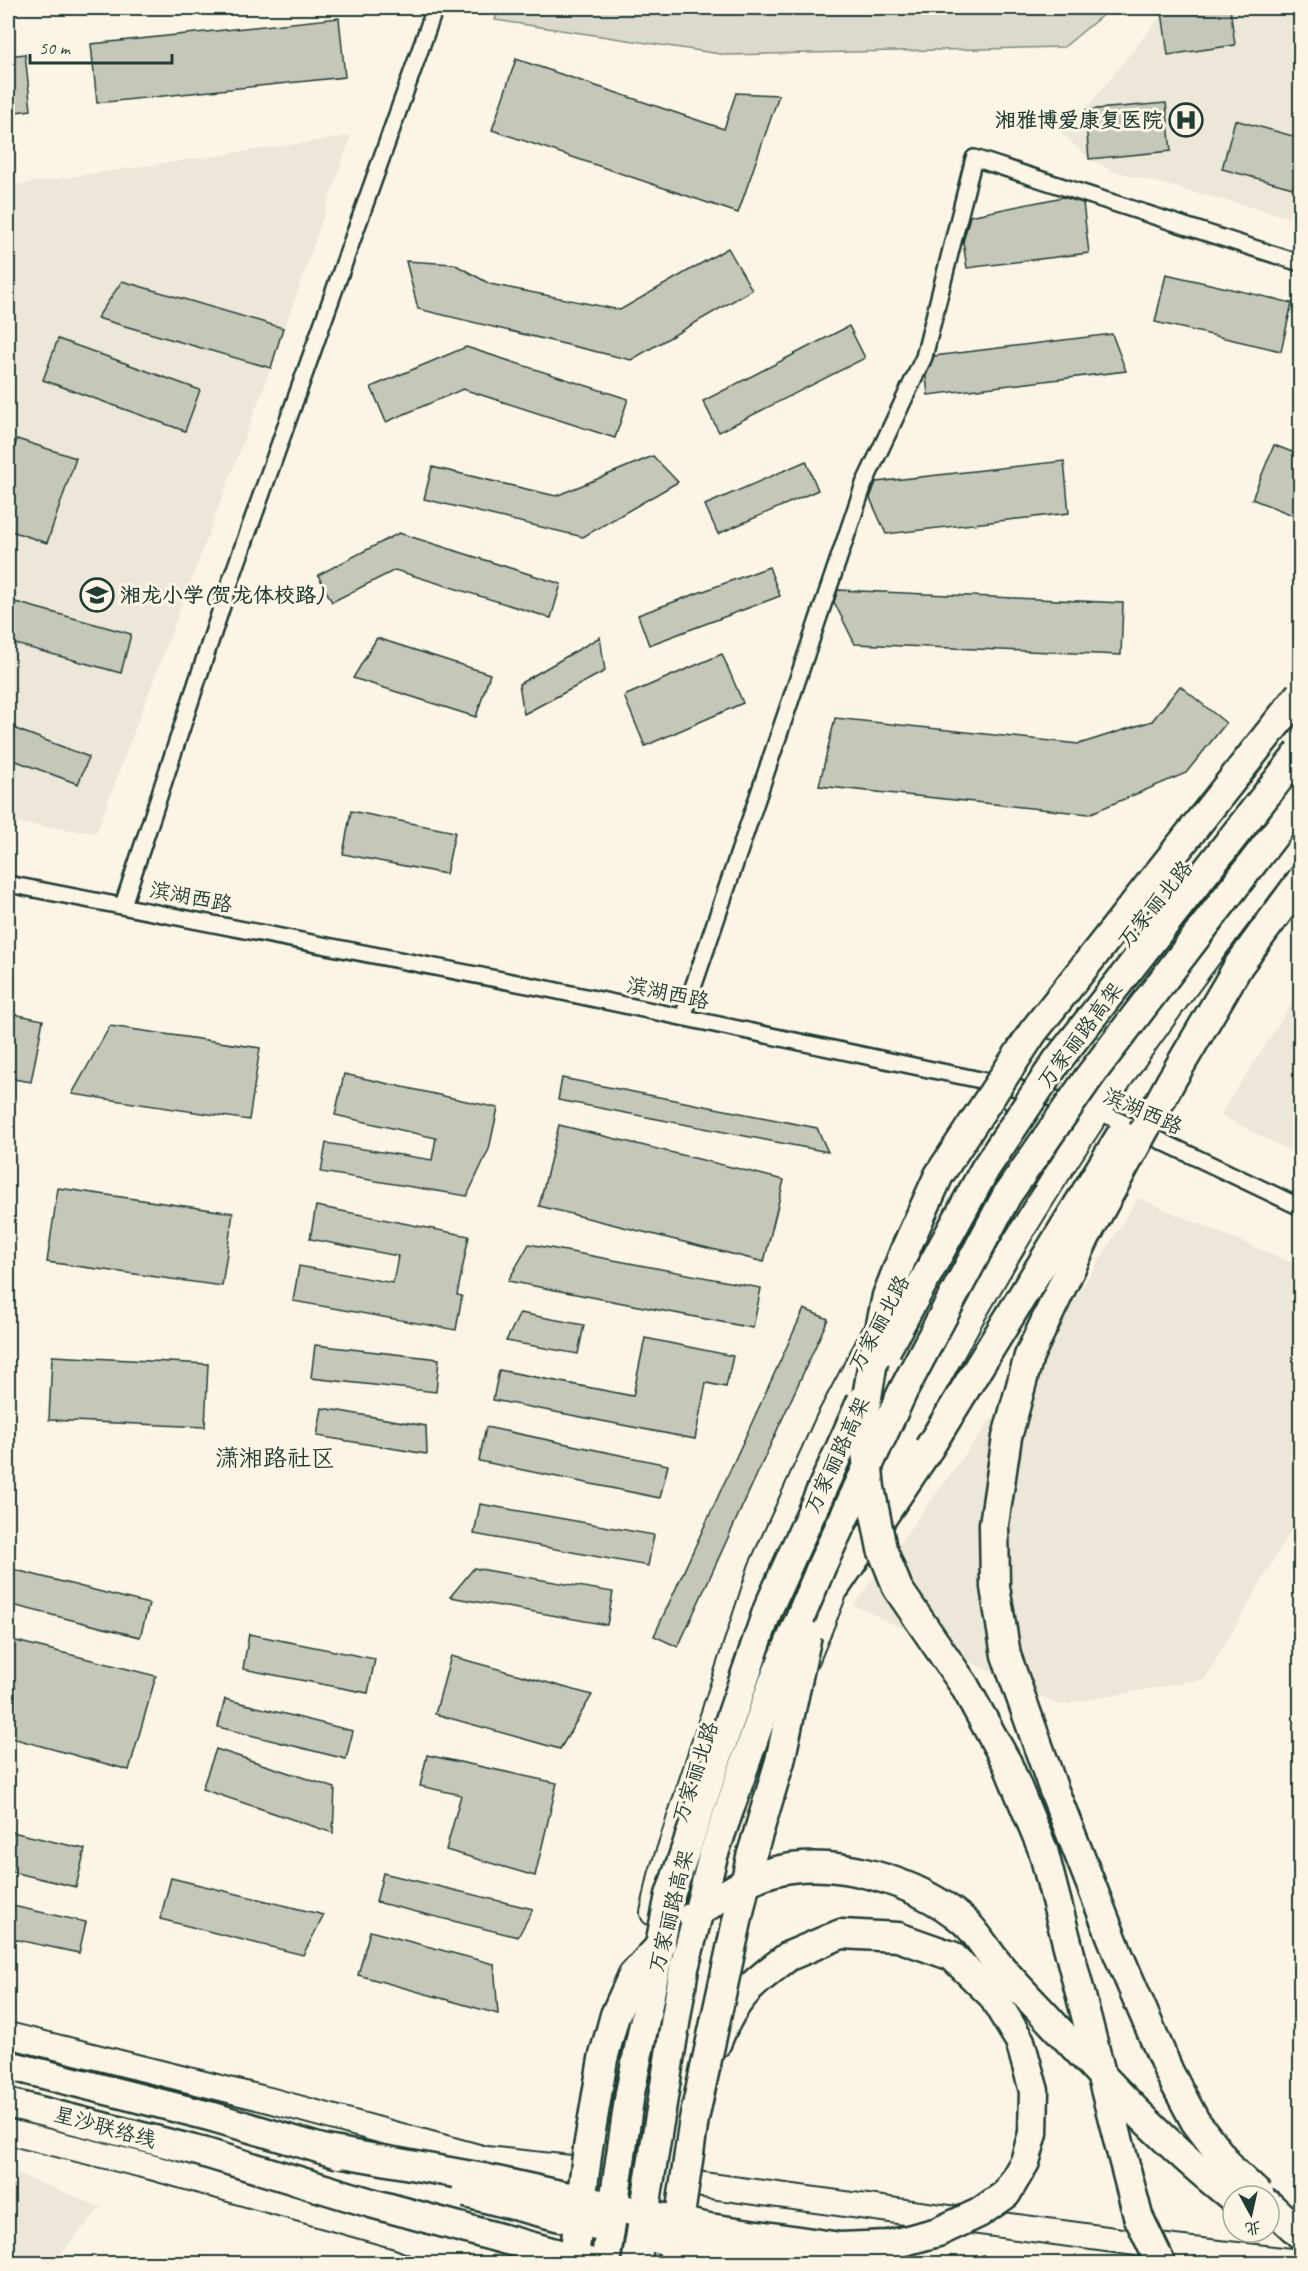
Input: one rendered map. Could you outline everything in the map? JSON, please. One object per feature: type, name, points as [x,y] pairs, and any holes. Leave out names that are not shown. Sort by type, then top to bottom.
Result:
[{"type":"highway","points":[[1168,2256],[1138,2216],[1043,1850],[1007,1763],[964,1685],[898,1589],[882,1549],[870,1488],[863,1422],[887,1296],[904,1250],[939,1175],[1033,1032],[1300,694]]},
{"type":"highway","name":"万家丽路高架","points":[[605,2264],[630,2093],[670,1895],[768,1609],[835,1454],[897,1328],[985,1169],[1057,1062],[1300,752]]},
{"type":"highway","name":"万家丽路高架","points":[[636,2264],[684,1968],[713,1856],[773,1683],[829,1575],[903,1391],[1006,1195],[1089,1077],[1300,801]]},
{"type":"highway","points":[[673,2264],[694,2119],[751,1857],[780,1761],[829,1575],[929,1448],[1157,1077],[1300,882]]},
{"type":"highway","points":[[1239,965],[1086,1236],[1029,1356],[1006,1437],[994,1534],[995,1587],[1006,1655],[1053,1788],[1119,1956],[1169,2072],[1195,2121],[1232,2170],[1247,2184]]},
{"type":"highway","points":[[573,2264],[588,2148],[603,2059],[615,2014],[633,1975],[680,1925],[729,1891],[771,1872],[804,1866],[859,1871],[921,1891],[965,1922],[999,1966],[1101,2076],[1193,2166],[1221,2188]]},
{"type":"highway","points":[[321,2149],[483,2178],[709,2228],[840,2247],[889,2245],[938,2232],[979,2213],[1006,2194],[1025,2162],[1034,2133],[1034,2091],[1020,2041],[992,1995],[952,1956],[898,1937],[842,1934],[789,1956],[748,1987],[725,2021],[703,2080]]},
{"type":"highway","points":[[8,2065],[213,2117],[568,2220],[701,2248],[807,2264]]},
{"type":"highway","name":"星沙联络线","points":[[8,2103],[202,2152],[371,2203]]},
{"type":"highway","points":[[371,2203],[520,2264]]},
{"type":"highway","points":[[371,2203],[595,2264]]},
{"type":"highway","points":[[1281,2216],[1300,2234]]},
{"type":"highway","points":[[1281,2229],[1300,2241]]},
{"type":"main road","name":"万家丽北路","points":[[586,2264],[599,2171],[661,1876],[761,1569],[829,1419],[935,1217],[1009,1086],[1224,819],[1300,720]]},
{"type":"main road","points":[[654,2264],[690,2033],[714,1916],[829,1575],[919,1411],[1020,1238],[1098,1111],[1300,836]]},
{"type":"main road","points":[[8,2034],[269,2100],[486,2159],[599,2171],[1168,2256],[1243,2264]]},
{"type":"main road","points":[[8,2132],[152,2167],[400,2237],[465,2264]]},
{"type":"main road","points":[[1168,2256],[1300,2262]]},
{"type":"street","points":[[123,905],[226,594],[435,8]]},
{"type":"street","points":[[683,1017],[864,484],[924,357],[974,158],[1300,263]]},
{"type":"street","name":"滨湖西路","points":[[8,884],[683,1017],[1009,1086],[1098,1111],[1300,1207]]},
{"type":"shaded area","points":[[500,8],[1111,8],[1064,47],[727,55],[495,20]]},
{"type":"shaded area","name":"湘雅博爱康复医院","points":[[1167,8],[1300,8],[1300,220],[1113,171],[1089,159],[1060,131],[1085,110]]},
{"type":"shaded area","name":"湘龙小学(贺龙体校路)","points":[[351,136],[271,368],[96,833],[8,822],[8,186]]},
{"type":"shaded area","points":[[1300,991],[1300,1156],[1220,1115]]},
{"type":"shaded area","points":[[1138,1198],[1300,1266],[1300,1515],[1205,1679],[1060,1705],[854,1605],[1051,1338]]},
{"type":"shaded area","points":[[8,2170],[101,2207],[53,2263],[8,2263]]},
{"type":"building","points":[[1191,8],[1230,8],[1235,45],[1168,55],[1162,12]]},
{"type":"building","points":[[339,18],[345,77],[97,103],[91,44]]},
{"type":"building","points":[[25,54],[31,110],[8,113],[8,56]]},
{"type":"building","points":[[516,59],[724,129],[736,93],[779,95],[738,213],[492,130]]},
{"type":"building","points":[[1166,103],[1171,151],[1089,159],[1085,110]]},
{"type":"building","points":[[1235,120],[1300,138],[1300,162],[1293,188],[1222,169]]},
{"type":"building","points":[[1063,197],[1083,203],[1089,253],[967,268],[963,242],[970,216]]},
{"type":"building","points":[[728,248],[752,290],[631,360],[418,309],[406,261],[454,264],[490,284],[620,310]]},
{"type":"building","points":[[1166,274],[1292,303],[1281,351],[1155,322]]},
{"type":"building","points":[[122,281],[283,328],[271,368],[97,318]]},
{"type":"building","points":[[849,326],[865,358],[719,432],[703,401]]},
{"type":"building","points":[[1112,334],[1126,371],[928,395],[926,376],[934,356]]},
{"type":"building","points":[[58,339],[200,390],[185,431],[43,380]]},
{"type":"building","points":[[466,347],[628,399],[615,438],[463,389],[386,422],[371,387]]},
{"type":"building","points":[[17,439],[76,458],[47,543],[8,530],[8,469]]},
{"type":"building","points":[[1274,445],[1300,455],[1300,518],[1252,499]]},
{"type":"building","points":[[653,456],[678,482],[583,537],[424,499],[432,467],[556,496]]},
{"type":"building","points":[[806,461],[818,490],[718,534],[705,505]]},
{"type":"building","points":[[1064,461],[1069,513],[886,534],[870,498],[876,482]]},
{"type":"building","points":[[399,533],[561,584],[551,618],[395,570],[332,602],[318,575]]},
{"type":"building","points":[[769,567],[780,596],[649,645],[638,615]]},
{"type":"building","points":[[838,590],[1123,603],[1121,655],[855,644],[834,602]]},
{"type":"building","points":[[8,600],[131,634],[121,673],[8,642]]},
{"type":"building","points":[[600,637],[605,671],[524,714],[519,684]]},
{"type":"building","points":[[377,638],[490,674],[476,717],[353,678]]},
{"type":"building","points":[[722,654],[743,703],[645,746],[624,696]]},
{"type":"building","points":[[1180,686],[1226,723],[1186,773],[1089,814],[819,786],[835,718],[1079,744],[1152,721]]},
{"type":"building","points":[[8,726],[89,757],[78,784],[8,758]]},
{"type":"building","points":[[351,811],[455,832],[446,874],[343,854]]},
{"type":"building","points":[[8,1013],[43,1020],[31,1082],[8,1078]]},
{"type":"building","points":[[110,1026],[260,1048],[249,1120],[72,1094]]},
{"type":"building","points":[[344,1074],[498,1108],[489,1149],[467,1196],[321,1172],[326,1143],[432,1160],[436,1138],[335,1115]]},
{"type":"building","points":[[562,1078],[817,1128],[828,1152],[558,1100]]},
{"type":"building","points":[[559,1125],[784,1180],[764,1262],[539,1206]]},
{"type":"building","points":[[58,1188],[233,1213],[222,1286],[47,1262]]},
{"type":"building","points":[[316,1206],[469,1236],[457,1295],[462,1296],[456,1330],[293,1301],[299,1266],[393,1283],[398,1256],[310,1239]]},
{"type":"building","points":[[529,1244],[761,1288],[753,1328],[508,1281]]},
{"type":"building","points":[[804,1309],[828,1319],[678,1647],[654,1636]]},
{"type":"building","points":[[520,1313],[584,1325],[578,1354],[506,1341]]},
{"type":"building","points":[[645,1338],[733,1356],[726,1387],[706,1383],[695,1439],[493,1400],[499,1370],[633,1396]]},
{"type":"building","points":[[315,1345],[439,1359],[436,1392],[311,1378]]},
{"type":"building","points":[[52,1356],[208,1364],[205,1427],[49,1420]]},
{"type":"building","points":[[322,1408],[426,1426],[427,1454],[317,1436]]},
{"type":"building","points":[[486,1427],[668,1465],[660,1498],[479,1461]]},
{"type":"building","points":[[480,1504],[654,1535],[648,1566],[474,1534]]},
{"type":"building","points":[[8,1568],[149,1604],[140,1637],[8,1604]]},
{"type":"building","points":[[474,1568],[613,1592],[607,1625],[450,1597]]},
{"type":"building","points":[[249,1634],[375,1659],[368,1693],[243,1669]]},
{"type":"building","points":[[8,1639],[156,1676],[129,1770],[8,1737],[8,1701],[13,1681],[8,1680]]},
{"type":"building","points":[[451,1656],[592,1695],[560,1749],[435,1714]]},
{"type":"building","points":[[225,1699],[353,1731],[346,1759],[218,1727]]},
{"type":"building","points":[[216,1749],[335,1788],[333,1833],[202,1789]]},
{"type":"building","points":[[427,1755],[557,1783],[535,1876],[446,1850],[461,1795],[420,1786]]},
{"type":"building","points":[[8,1831],[85,1849],[76,1887],[8,1871]]},
{"type":"building","points":[[383,1873],[533,1909],[518,1937],[376,1902]]},
{"type":"building","points":[[171,1878],[324,1915],[303,1955],[160,1919]]},
{"type":"building","points":[[8,1905],[86,1922],[79,1953],[8,1938]]},
{"type":"building","points":[[370,1931],[494,1964],[498,2014],[358,1975]]},
{"type":"place","name":"湘雅博爱康复医院","points":[[1186,120]]},
{"type":"place","name":"湘龙小学(贺龙体校路)","points":[[97,595]]},
{"type":"district","name":"潇湘路社区","points":[[275,1458]]}]
